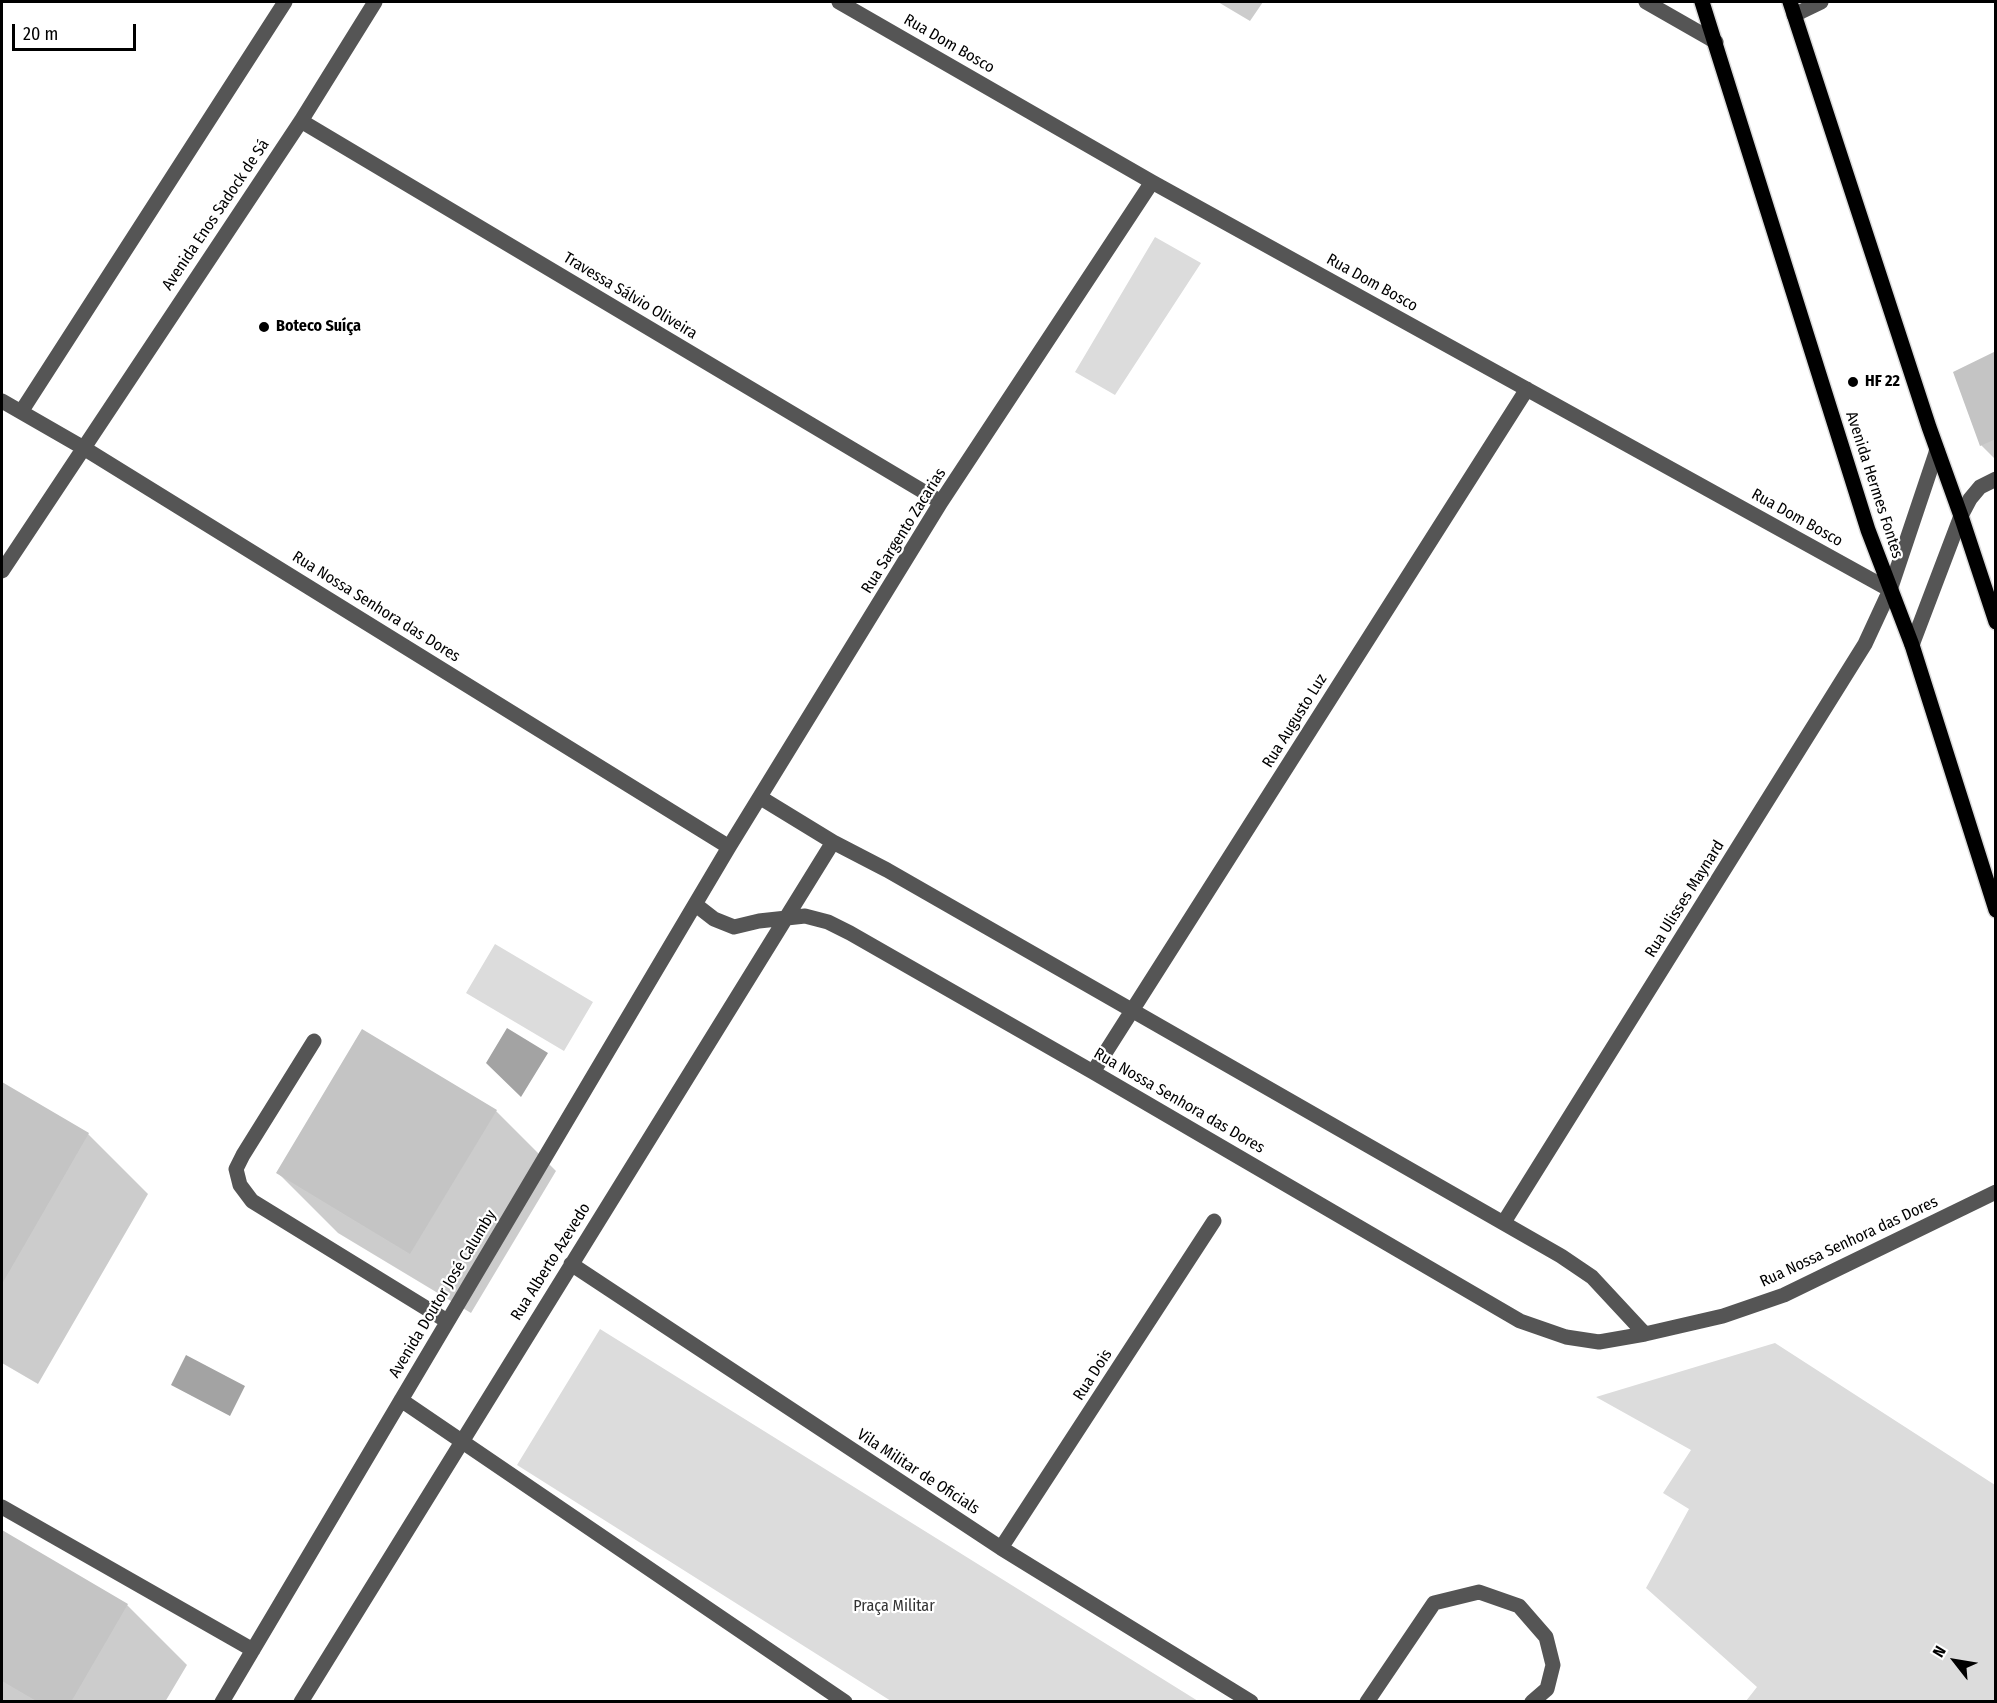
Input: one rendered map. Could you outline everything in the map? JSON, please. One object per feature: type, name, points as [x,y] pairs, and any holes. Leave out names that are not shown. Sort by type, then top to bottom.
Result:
[{"type":"main road","name":"Avenida Hermes Fontes","points":[[1702,2],[1864,519],[1912,645],[1995,910]]},
{"type":"main road","points":[[1792,8],[1995,622]]},
{"type":"street","points":[[21,412],[285,2]]},
{"type":"street","name":"Avenida Enos Sadock de Sá","points":[[2,571],[82,447],[301,121],[375,2]]},
{"type":"street","name":"Rua Dom Bosco","points":[[839,2],[1152,182],[1890,590]]},
{"type":"street","points":[[1646,2],[1716,42]]},
{"type":"street","points":[[1792,8],[1821,2]]},
{"type":"street","name":"Travessa Sálvio Oliveira","points":[[301,121],[941,502]]},
{"type":"street","name":"Rua Sargento Zacarias","points":[[696,905],[729,847],[941,502],[1152,182]]},
{"type":"street","name":"Rua Augusto Luz","points":[[1093,1072],[1527,389]]},
{"type":"street","name":"Rua Nossa Senhora das Dores","points":[[2,401],[82,447],[729,847]]},
{"type":"street","name":"Rua Ulisses Maynard","points":[[1504,1222],[1864,644],[1890,590],[1937,450]]},
{"type":"street","points":[[1912,645],[1961,516],[1980,487],[1995,479]]},
{"type":"street","points":[[761,798],[833,842],[887,870],[1561,1256],[1592,1276],[1645,1334]]},
{"type":"street","name":"Rua Alberto Azevedo","points":[[301,1701],[833,842]]},
{"type":"street","name":"Rua Nossa Senhora das Dores","points":[[696,905],[714,919],[734,927],[805,916],[828,922],[1093,1072],[1520,1321],[1566,1337],[1599,1342],[1723,1316],[1784,1295],[1995,1192]]},
{"type":"street","name":"Avenida Doutor José Calumby","points":[[222,1701],[696,905]]},
{"type":"street","points":[[314,1041],[243,1155],[236,1169],[240,1185],[252,1201],[447,1321]]},
{"type":"street","name":"Rua Dois","points":[[1001,1548],[1214,1221]]},
{"type":"street","name":"Vila Militar de Oficials","points":[[571,1264],[1001,1548],[1251,1701]]},
{"type":"street","points":[[401,1400],[845,1701]]},
{"type":"street","points":[[2,1507],[253,1650]]},
{"type":"street","points":[[1367,1701],[1434,1603],[1479,1592],[1519,1606],[1546,1637],[1553,1665],[1547,1689],[1532,1701]]},
{"type":"green space","points":[[1155,237],[1201,263],[1115,395],[1075,372]]},
{"type":"green space","points":[[495,944],[593,1002],[564,1051],[466,993]]},
{"type":"green space","name":"Praça Militar","points":[[600,1329],[1198,1701],[891,1701],[517,1465]]},
{"type":"green space","points":[[1775,1343],[1995,1485],[1995,1701],[1746,1701],[1757,1687],[1646,1588],[1689,1509],[1663,1493],[1691,1450],[1596,1397]]},
{"type":"shaded area","points":[[507,1028],[548,1053],[521,1097],[486,1063]]},
{"type":"shaded area","points":[[186,1355],[245,1386],[230,1416],[171,1385]]},
{"type":"building","points":[[1996,351],[1996,439],[1980,446],[1953,372]]},
{"type":"building","points":[[362,1029],[497,1110],[410,1254],[276,1173]]},
{"type":"building","points":[[2,1082],[89,1133],[2,1284]]},
{"type":"building","points":[[2,1530],[128,1604],[71,1702],[38,1702],[2,1681]]},
{"type":"place","name":"Boteco Suíça","points":[[264,327]]},
{"type":"place","name":"HF 22","points":[[1853,382]]}]
